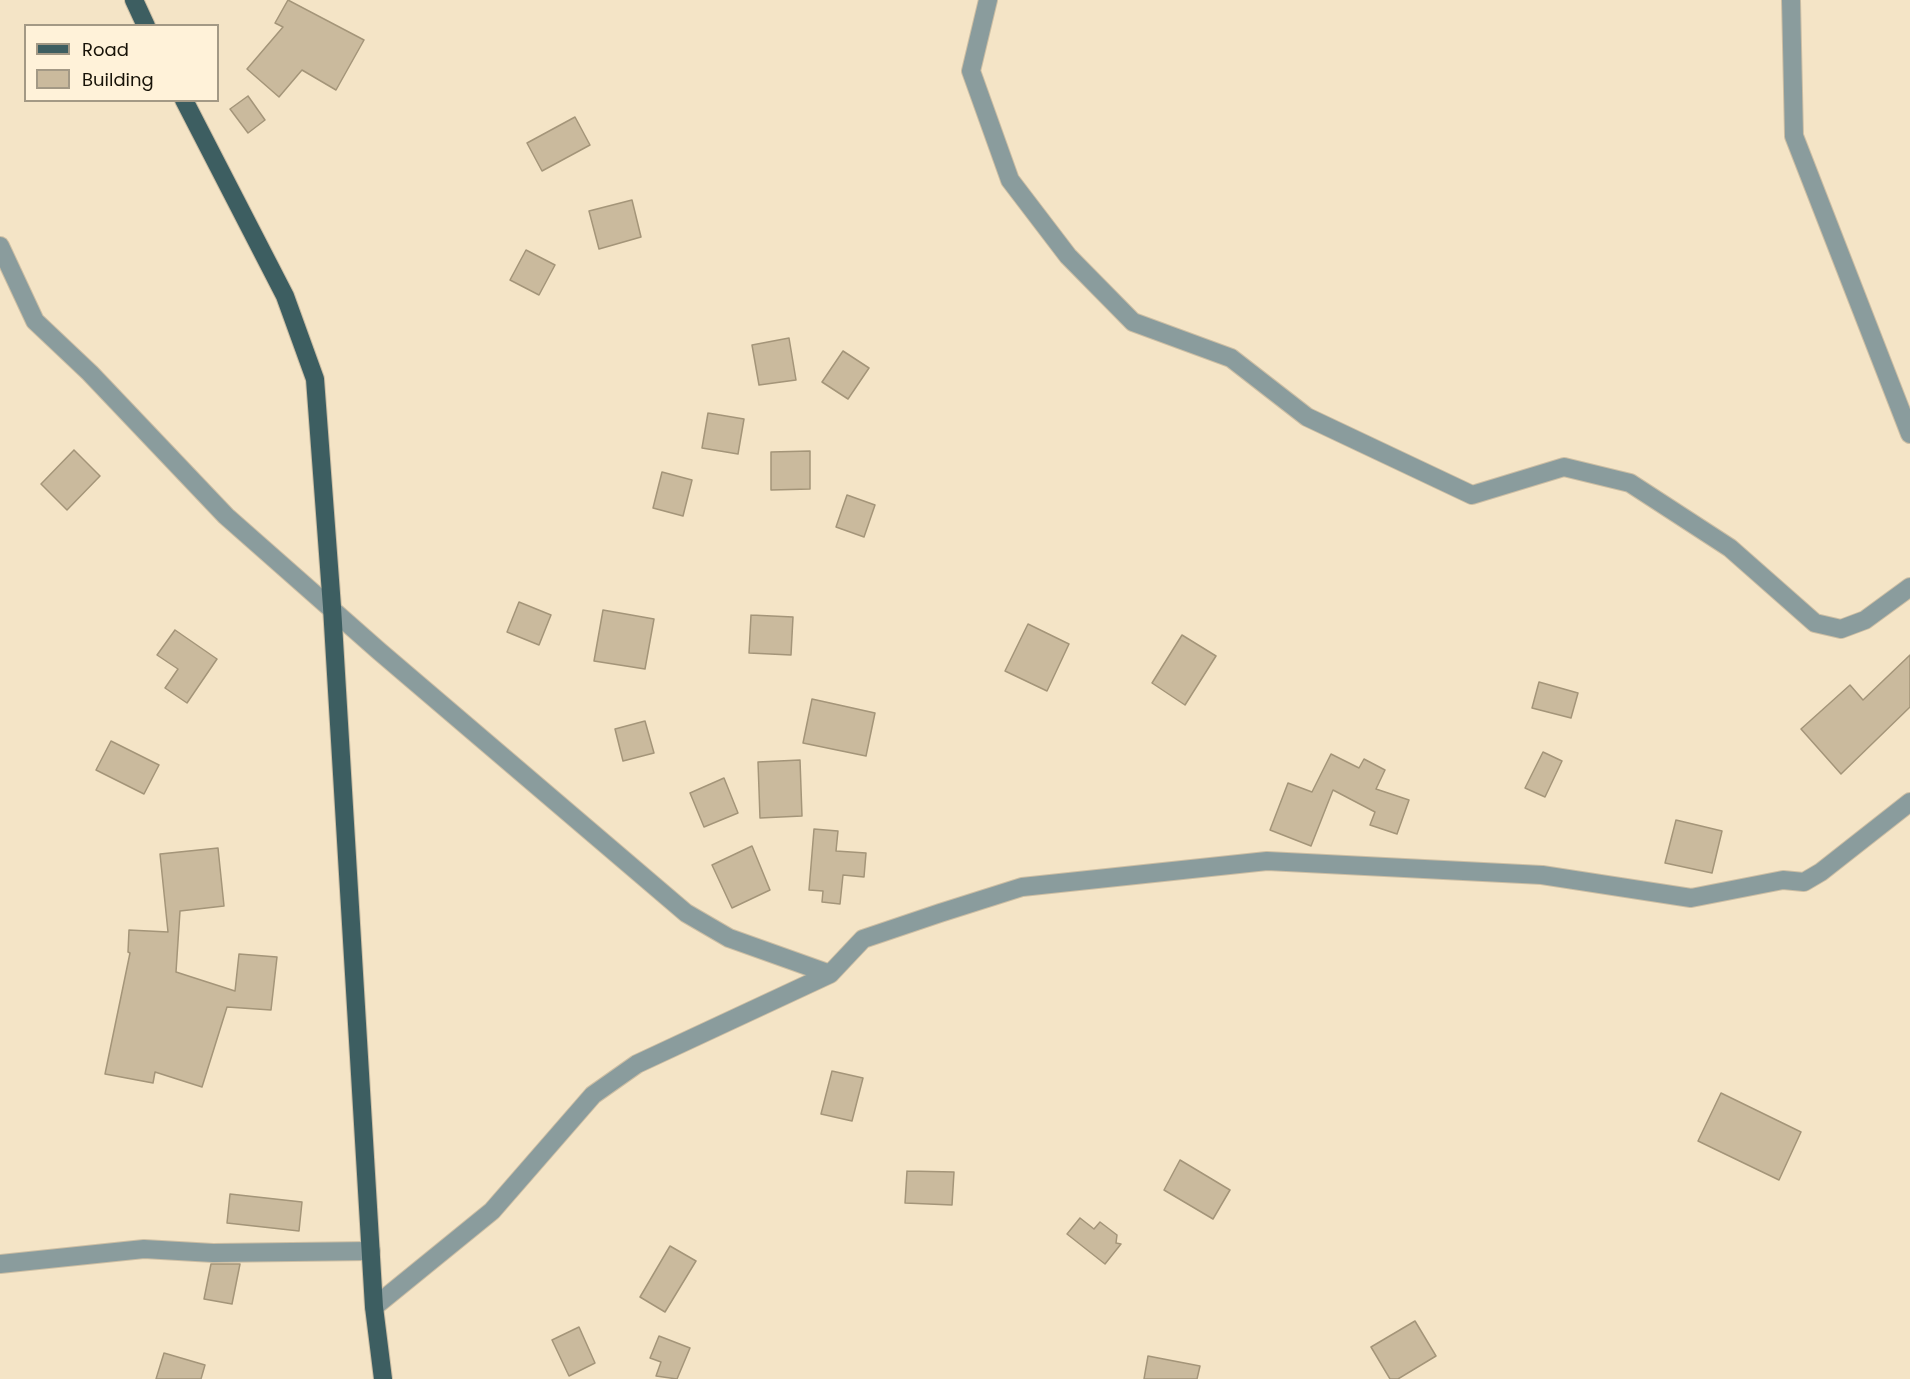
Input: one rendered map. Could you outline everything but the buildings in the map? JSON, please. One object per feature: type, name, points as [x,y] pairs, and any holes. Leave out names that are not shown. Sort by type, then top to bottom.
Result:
[{"type":"main road","points":[[134,0],[145,24]]},
{"type":"main road","points":[[185,102],[285,296],[315,379],[332,607],[374,1307],[383,1379]]},
{"type":"street","points":[[988,0],[971,71],[1010,180],[1068,256],[1133,322],[1231,358],[1307,417],[1472,495],[1564,467],[1630,483],[1730,548],[1815,623],[1841,629],[1866,620],[1910,587]]},
{"type":"street","points":[[1791,0],[1794,136],[1910,434]]},
{"type":"street","points":[[0,246],[35,321],[90,373],[226,516],[332,607],[388,659],[686,913],[729,938],[830,974]]},
{"type":"street","points":[[374,1307],[492,1211],[593,1095],[637,1064],[830,974],[863,939],[1022,887],[1267,861],[1542,875],[1691,898],[1783,880],[1804,882],[1821,872],[1910,802]]},
{"type":"street","points":[[0,1264],[144,1249],[213,1253],[371,1251]]}]
